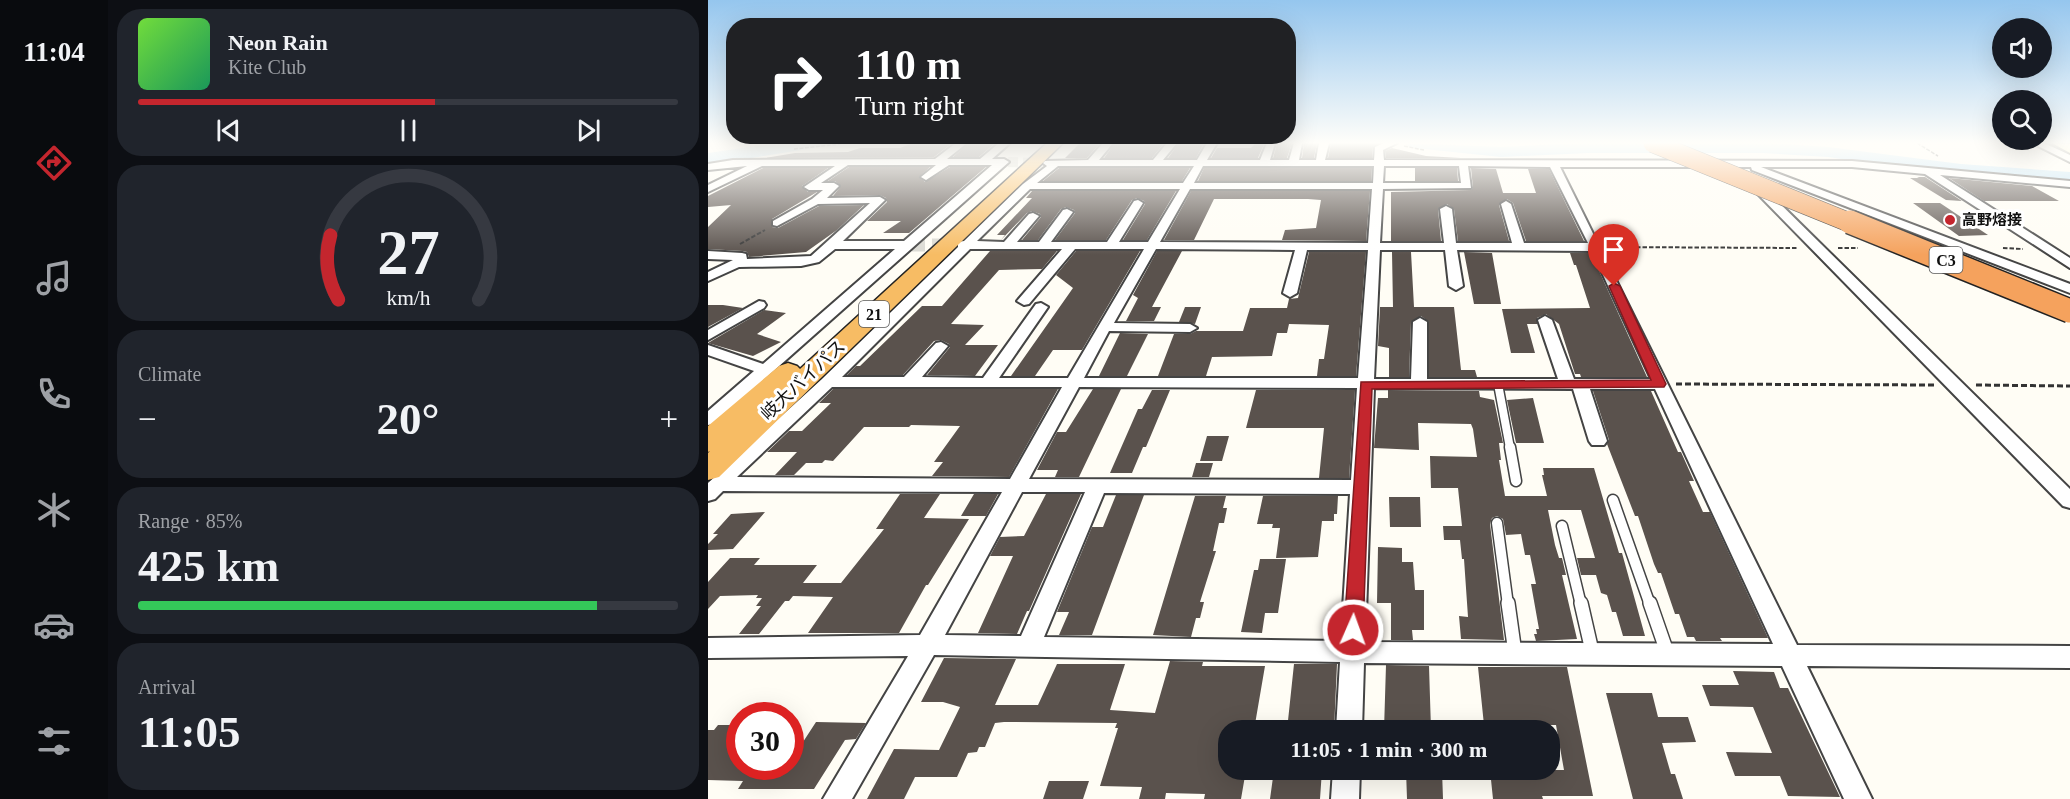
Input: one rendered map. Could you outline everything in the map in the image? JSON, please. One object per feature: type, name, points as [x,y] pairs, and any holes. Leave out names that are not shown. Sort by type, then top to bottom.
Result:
[{"type":"highway","name":"岐大バイパス","points":[[708,442],[1007,180]]},
{"type":"highway","name":"岐大バイパス","points":[[711,483],[1010,180]]},
{"type":"highway","name":"C3","points":[[1742,180],[1823,210]]},
{"type":"highway","name":"C3","points":[[1748,180],[2070,311]]},
{"type":"street","points":[[708,189],[726,180]]},
{"type":"street","points":[[777,223],[816,201],[834,186],[809,187],[819,180]]},
{"type":"street","points":[[708,420],[909,245],[1001,180]]},
{"type":"street","points":[[711,483],[828,382],[1027,186],[1028,180]]},
{"type":"street","points":[[837,799],[927,645],[1150,246],[1191,180]]},
{"type":"street","points":[[1349,720],[1359,487],[1378,180]]},
{"type":"street","points":[[1027,186],[1467,186],[1466,180]]},
{"type":"street","points":[[1562,180],[1858,799]]},
{"type":"street","points":[[1727,180],[2070,321]]},
{"type":"street","points":[[1753,180],[2070,501]]},
{"type":"street","points":[[1781,180],[2070,289]]},
{"type":"street","points":[[1942,180],[2070,264]]},
{"type":"street","points":[[2026,180],[2070,184]]},
{"type":"street","points":[[737,263],[801,262],[815,259],[880,200],[816,201]]},
{"type":"street","points":[[1110,246],[1138,203]]},
{"type":"street","points":[[1506,204],[1519,246]]},
{"type":"street","points":[[1446,209],[1456,286]]},
{"type":"street","points":[[1042,245],[1067,212]]},
{"type":"street","points":[[1006,245],[1033,216]]},
{"type":"street","points":[[832,245],[909,245]]},
{"type":"street","points":[[965,245],[1596,247]]},
{"type":"street","points":[[1024,301],[1071,246]]},
{"type":"street","points":[[1290,293],[1302,246]]},
{"type":"street","points":[[708,278],[737,263],[742,257],[714,255]]},
{"type":"street","points":[[708,336],[759,305]]},
{"type":"street","points":[[987,383],[1041,307]]},
{"type":"street","points":[[1545,320],[1598,441]]},
{"type":"street","points":[[1419,384],[1420,322]]},
{"type":"street","points":[[1104,327],[1190,328]]},
{"type":"street","points":[[908,383],[941,346]]},
{"type":"street","points":[[711,353],[765,370]]},
{"type":"street","points":[[828,382],[1660,384]]},
{"type":"street","points":[[711,483],[1359,487]]},
{"type":"street","points":[[1028,647],[1098,485]]},
{"type":"street","points":[[708,648],[927,645],[2070,657]]},
{"type":"street","points":[[1345,799],[1346,780]]},
{"type":"lane","points":[[1498,384],[1516,481]]},
{"type":"lane","points":[[1613,500],[1667,654]]},
{"type":"lane","points":[[1497,523],[1515,652]]},
{"type":"lane","points":[[1562,526],[1592,653]]},
{"type":"path","points":[[714,255],[777,223]]},
{"type":"path","points":[[1596,247],[1818,248]]},
{"type":"path","points":[[1660,384],[2070,386]]},
{"type":"building","points":[[739,180],[810,180],[802,186],[808,192],[817,192],[772,219],[772,227],[778,228],[819,206],[864,205],[837,230],[806,252],[749,257],[747,252],[743,251],[708,249],[708,227],[731,205],[708,207],[708,196]]},
{"type":"building","points":[[970,180],[909,233],[883,233],[901,221],[867,221],[887,202],[886,198],[880,195],[833,196],[841,186],[835,181],[828,181]]},
{"type":"building","points":[[1044,180],[1182,180],[1182,181]]},
{"type":"building","points":[[1198,180],[1371,180],[1371,181]]},
{"type":"building","points":[[1415,180],[1458,181],[1415,181]]},
{"type":"building","points":[[1472,180],[1499,180],[1503,193],[1536,193],[1532,180],[1554,180],[1584,241],[1526,241],[1513,203],[1507,199],[1499,205],[1509,241],[1458,241],[1454,209],[1447,204],[1438,209],[1441,241],[1391,241],[1391,192],[1471,190]]},
{"type":"building","points":[[1914,180],[1930,180],[1962,201],[1946,200]]},
{"type":"building","points":[[1952,180],[2032,186],[2059,201],[1984,201]]},
{"type":"building","points":[[1032,191],[1176,191],[1147,240],[1123,240],[1145,204],[1137,198],[1132,200],[1106,240],[1055,240],[1075,213],[1074,210],[1066,207],[1061,209],[1038,240],[1022,240],[1041,217],[1040,214],[1032,211],[1027,213],[1001,240],[1005,235],[997,235],[1032,198],[1026,198]]},
{"type":"building","points":[[1191,191],[1370,191],[1366,241],[1282,240],[1285,230],[1316,228],[1321,200],[1308,199],[1214,199],[1194,240],[1164,240]]},
{"type":"building","name":"高野熔接","points":[[1913,203],[1940,203],[1988,235],[1959,236]]},
{"type":"building","points":[[990,251],[1057,251],[1042,269],[999,270],[951,324],[984,325],[965,345],[998,345],[975,376],[927,375],[950,347],[941,340],[934,341],[903,375],[847,375],[856,366],[860,366],[922,306],[942,306]]},
{"type":"building","points":[[1076,251],[1140,251],[1082,350],[1053,350],[1035,376],[1011,376],[1073,288],[1056,275]]},
{"type":"building","points":[[1157,251],[1182,251],[1152,307],[1161,307],[1154,321],[1126,321],[1138,298],[1133,295]]},
{"type":"building","points":[[1309,252],[1366,252],[1356,376],[1317,376],[1319,359],[1324,359],[1329,325],[1289,324],[1287,333],[1277,333],[1272,356],[1212,357],[1206,376],[1158,376],[1174,334],[1190,334],[1196,331],[1243,331],[1250,308],[1287,308],[1289,299],[1298,298]]},
{"type":"building","points":[[1392,252],[1411,252],[1414,307],[1454,307],[1461,370],[1475,370],[1477,377],[1429,377],[1429,322],[1421,316],[1411,322],[1409,377],[1389,377],[1389,348],[1378,346],[1380,307],[1393,307]]},
{"type":"building","points":[[1464,252],[1492,253],[1501,304],[1474,304]]},
{"type":"building","points":[[1570,253],[1591,253],[1647,377],[1581,377],[1580,374],[1575,374],[1559,324],[1546,314],[1537,318],[1537,324],[1527,324],[1535,353],[1511,353],[1502,309],[1590,308]]},
{"type":"building","points":[[708,305],[723,305],[743,308],[708,327]]},
{"type":"building","points":[[1185,307],[1201,307],[1195,324],[1179,322]]},
{"type":"building","points":[[764,310],[786,313],[757,334],[781,342],[753,356],[708,343]]},
{"type":"building","points":[[1120,333],[1148,334],[1127,376],[1099,376]]},
{"type":"building","points":[[833,389],[1058,389],[1009,477],[932,476],[943,462],[934,462],[960,426],[911,425],[909,427],[864,427],[833,461],[806,463],[794,475],[775,475],[797,452],[767,452],[789,431],[802,431],[831,403],[819,403]]},
{"type":"building","points":[[1093,389],[1121,389],[1079,477],[1055,477],[1058,470],[1037,470],[1057,432],[1066,432]]},
{"type":"building","points":[[1152,390],[1170,390],[1146,447],[1143,447],[1132,473],[1110,473],[1138,409],[1142,409]]},
{"type":"building","points":[[1256,390],[1355,390],[1349,478],[1319,478],[1324,428],[1246,428]]},
{"type":"building","points":[[1388,390],[1479,391],[1480,397],[1494,400],[1503,443],[1499,443],[1501,460],[1499,460],[1505,496],[1547,496],[1542,475],[1544,475],[1543,468],[1594,468],[1619,553],[1622,553],[1645,636],[1623,636],[1616,612],[1612,612],[1607,595],[1601,593],[1596,575],[1581,575],[1577,558],[1595,558],[1581,510],[1548,510],[1555,545],[1559,558],[1562,558],[1566,575],[1562,575],[1577,639],[1536,641],[1534,634],[1537,634],[1536,629],[1539,629],[1531,584],[1536,584],[1530,555],[1525,555],[1521,534],[1506,535],[1503,519],[1497,516],[1492,518],[1490,524],[1504,640],[1461,639],[1459,616],[1468,617],[1464,559],[1462,559],[1460,540],[1444,540],[1443,526],[1462,526],[1458,488],[1431,488],[1430,456],[1477,457],[1473,429],[1471,424],[1418,423],[1419,450],[1374,448],[1378,398],[1388,398]]},
{"type":"building","points":[[1593,391],[1651,391],[1678,452],[1681,452],[1694,481],[1689,481],[1703,512],[1710,512],[1768,638],[1720,638],[1722,641],[1696,641],[1694,637],[1687,637],[1679,614],[1675,614],[1661,573],[1658,573],[1654,564],[1638,516],[1635,516],[1607,444],[1609,440]]},
{"type":"building","points":[[1533,398],[1544,443],[1516,443],[1507,400]]},
{"type":"building","points":[[1207,436],[1229,436],[1222,461],[1200,461]]},
{"type":"building","points":[[1196,463],[1213,463],[1209,477],[1192,477]]},
{"type":"building","points":[[900,494],[940,494],[924,518],[969,519],[926,585],[899,633],[808,633],[833,597],[793,596],[789,601],[785,601],[759,634],[739,634],[761,606],[756,606],[762,598],[756,598],[758,595],[720,596],[708,609],[708,582],[730,558],[760,558],[754,565],[817,565],[803,583],[841,583],[884,529],[876,529]]},
{"type":"building","points":[[974,494],[998,494],[986,516],[961,516]]},
{"type":"building","points":[[1046,494],[1081,494],[1029,611],[1017,634],[978,633],[1013,556],[990,556],[1000,537],[1024,536]]},
{"type":"building","points":[[1116,495],[1144,495],[1092,635],[1059,635],[1069,612],[1057,612],[1092,527],[1103,527]]},
{"type":"building","points":[[1195,496],[1226,496],[1223,508],[1227,508],[1224,523],[1219,523],[1213,551],[1216,551],[1200,602],[1204,602],[1200,618],[1196,618],[1191,637],[1153,635]]},
{"type":"building","points":[[1263,496],[1338,496],[1337,514],[1334,514],[1334,521],[1322,521],[1318,557],[1276,558],[1280,528],[1272,528],[1273,524],[1257,524]]},
{"type":"building","points":[[1389,497],[1420,497],[1421,527],[1390,527]]},
{"type":"building","points":[[765,512],[733,549],[708,550],[708,544],[718,534],[713,534],[731,514]]},
{"type":"building","points":[[1378,547],[1402,548],[1402,562],[1413,562],[1415,590],[1424,590],[1424,630],[1412,630],[1413,640],[1391,640],[1391,603],[1377,603]]},
{"type":"building","points":[[1260,559],[1286,559],[1278,613],[1265,613],[1262,633],[1241,632],[1254,570],[1258,570]]},
{"type":"building","points":[[944,658],[1016,659],[995,705],[1038,705],[1057,664],[1125,664],[1110,710],[1155,713],[1170,661],[1203,662],[1202,666],[1265,666],[1256,720],[1218,720],[1218,780],[1244,780],[1241,799],[1204,799],[1205,794],[1166,793],[1165,799],[1139,799],[1142,787],[1100,786],[1118,728],[1115,728],[1117,723],[1004,722],[995,723],[985,747],[979,747],[977,752],[968,753],[957,777],[915,777],[904,799],[867,799],[894,749],[939,750],[960,707],[943,702],[921,702]]},
{"type":"building","points":[[1294,664],[1337,664],[1334,720],[1288,720]]},
{"type":"building","points":[[1386,665],[1429,666],[1431,720],[1384,720]]},
{"type":"building","points":[[1478,667],[1567,667],[1593,796],[1493,799],[1491,780],[1560,780],[1560,770],[1564,770],[1560,748],[1560,720],[1483,720]]},
{"type":"building","points":[[1733,671],[1774,672],[1780,688],[1788,688],[1840,797],[1788,796],[1780,776],[1735,776],[1726,752],[1772,753],[1753,707],[1710,706],[1702,685],[1739,685]]},
{"type":"building","points":[[1606,693],[1652,693],[1658,717],[1688,717],[1696,742],[1662,743],[1671,774],[1675,774],[1683,799],[1633,799]]},
{"type":"building","points":[[816,722],[866,723],[856,739],[845,740],[814,789],[738,789],[743,781],[708,780],[708,730],[714,730],[718,725],[726,725],[726,780],[804,780],[804,740]]},
{"type":"building","points":[[1273,780],[1321,780],[1320,799],[1270,799]]},
{"type":"building","points":[[1406,780],[1442,780],[1443,799],[1407,799]]},
{"type":"building","points":[[1049,781],[1089,781],[1083,799],[1043,799]]},
{"type":"tunnel","points":[[912,245],[958,245]]},
{"type":"place","name":"高野熔接","points":[[1950,220]]},
{"type":"route","points":[[1353,630],[1366,385],[1660,384],[1614,286]]}]
